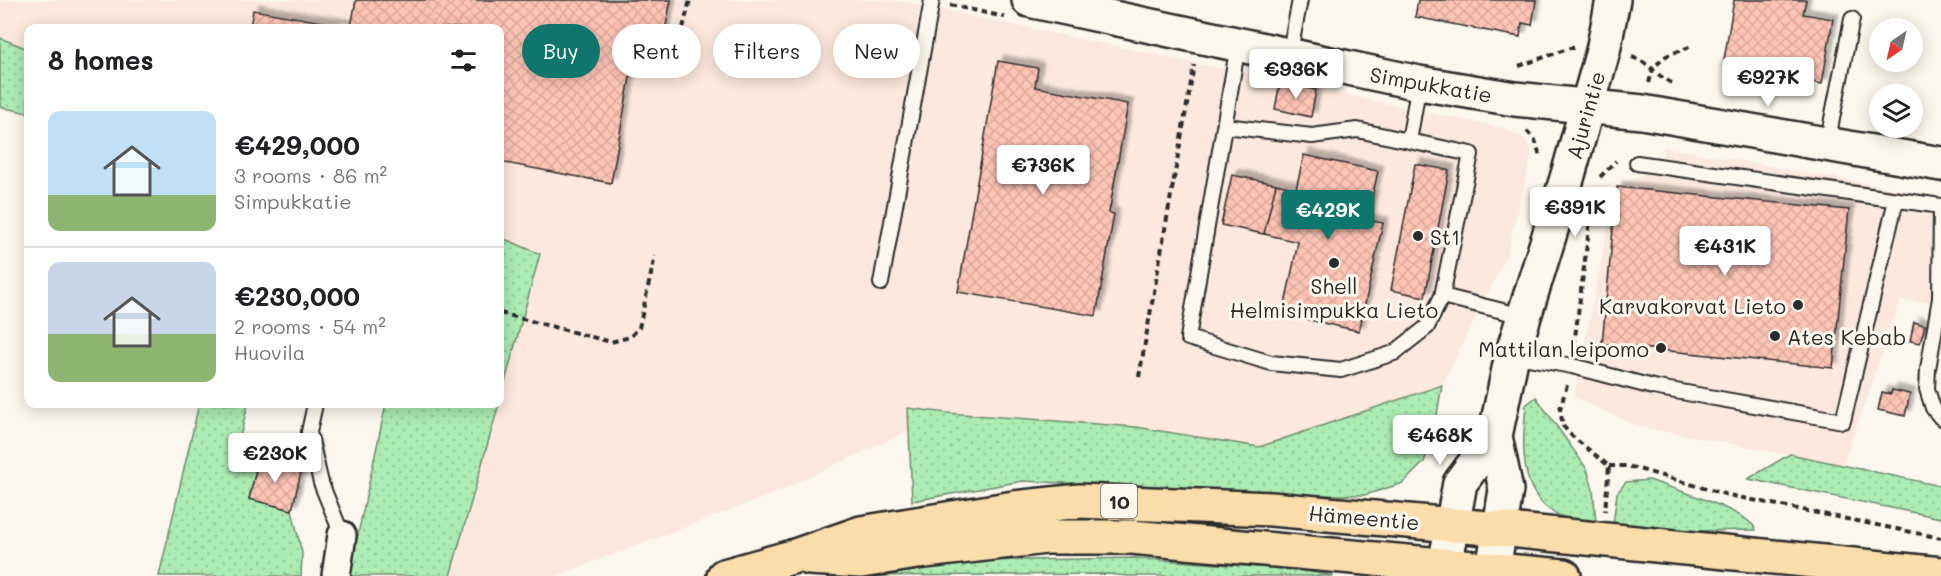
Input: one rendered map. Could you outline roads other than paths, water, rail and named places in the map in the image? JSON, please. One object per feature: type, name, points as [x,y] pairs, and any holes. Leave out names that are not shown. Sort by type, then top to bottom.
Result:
[{"type":"highway","name":"Hämeentie","points":[[724,576],[792,558],[861,533],[1014,508],[1080,501],[1271,509],[1499,529],[1941,574]]},
{"type":"highway","name":"Hämeentie","points":[[792,558],[861,561],[1046,537],[1131,537],[1266,548],[1445,571],[1564,576]]},
{"type":"street","name":"Simpukkatie","points":[[1029,0],[1419,83],[1515,99],[1642,112],[1941,164]]},
{"type":"street","name":"Ajurintie","points":[[1492,573],[1506,490],[1495,436],[1512,355],[1568,175],[1603,51],[1613,0]]},
{"type":"street","name":"Ajurintie","points":[[1445,571],[1460,483],[1495,436]]},
{"type":"street","points":[[336,576],[342,535]]},
{"type":"lane","points":[[881,283],[932,0]]},
{"type":"lane","points":[[1289,56],[1300,0]]},
{"type":"lane","points":[[1827,144],[1852,19]]},
{"type":"lane","points":[[1225,126],[1312,136],[1357,130],[1471,154],[1442,297],[1427,327],[1394,353],[1341,370],[1271,363],[1188,338],[1238,45]]},
{"type":"lane","points":[[1409,141],[1419,83]]},
{"type":"lane","points":[[1637,163],[1941,206],[1940,298],[1928,369],[1927,389],[1933,408],[1941,418]]},
{"type":"lane","points":[[1512,355],[1572,366],[1653,387],[1843,421],[1896,200]]},
{"type":"lane","points":[[1442,297],[1523,316]]},
{"type":"lane","points":[[314,408],[309,432],[321,483],[342,535]]},
{"type":"place","name":"St1","points":[[1418,236]]},
{"type":"place","name":"Shell Helmisimpukka Lieto","points":[[1334,263]]},
{"type":"place","name":"Karvakorvat Lieto","points":[[1798,305]]},
{"type":"place","name":"Ates Kebab","points":[[1775,336]]},
{"type":"place","name":"Mattilan leipomo","points":[[1661,348]]}]
